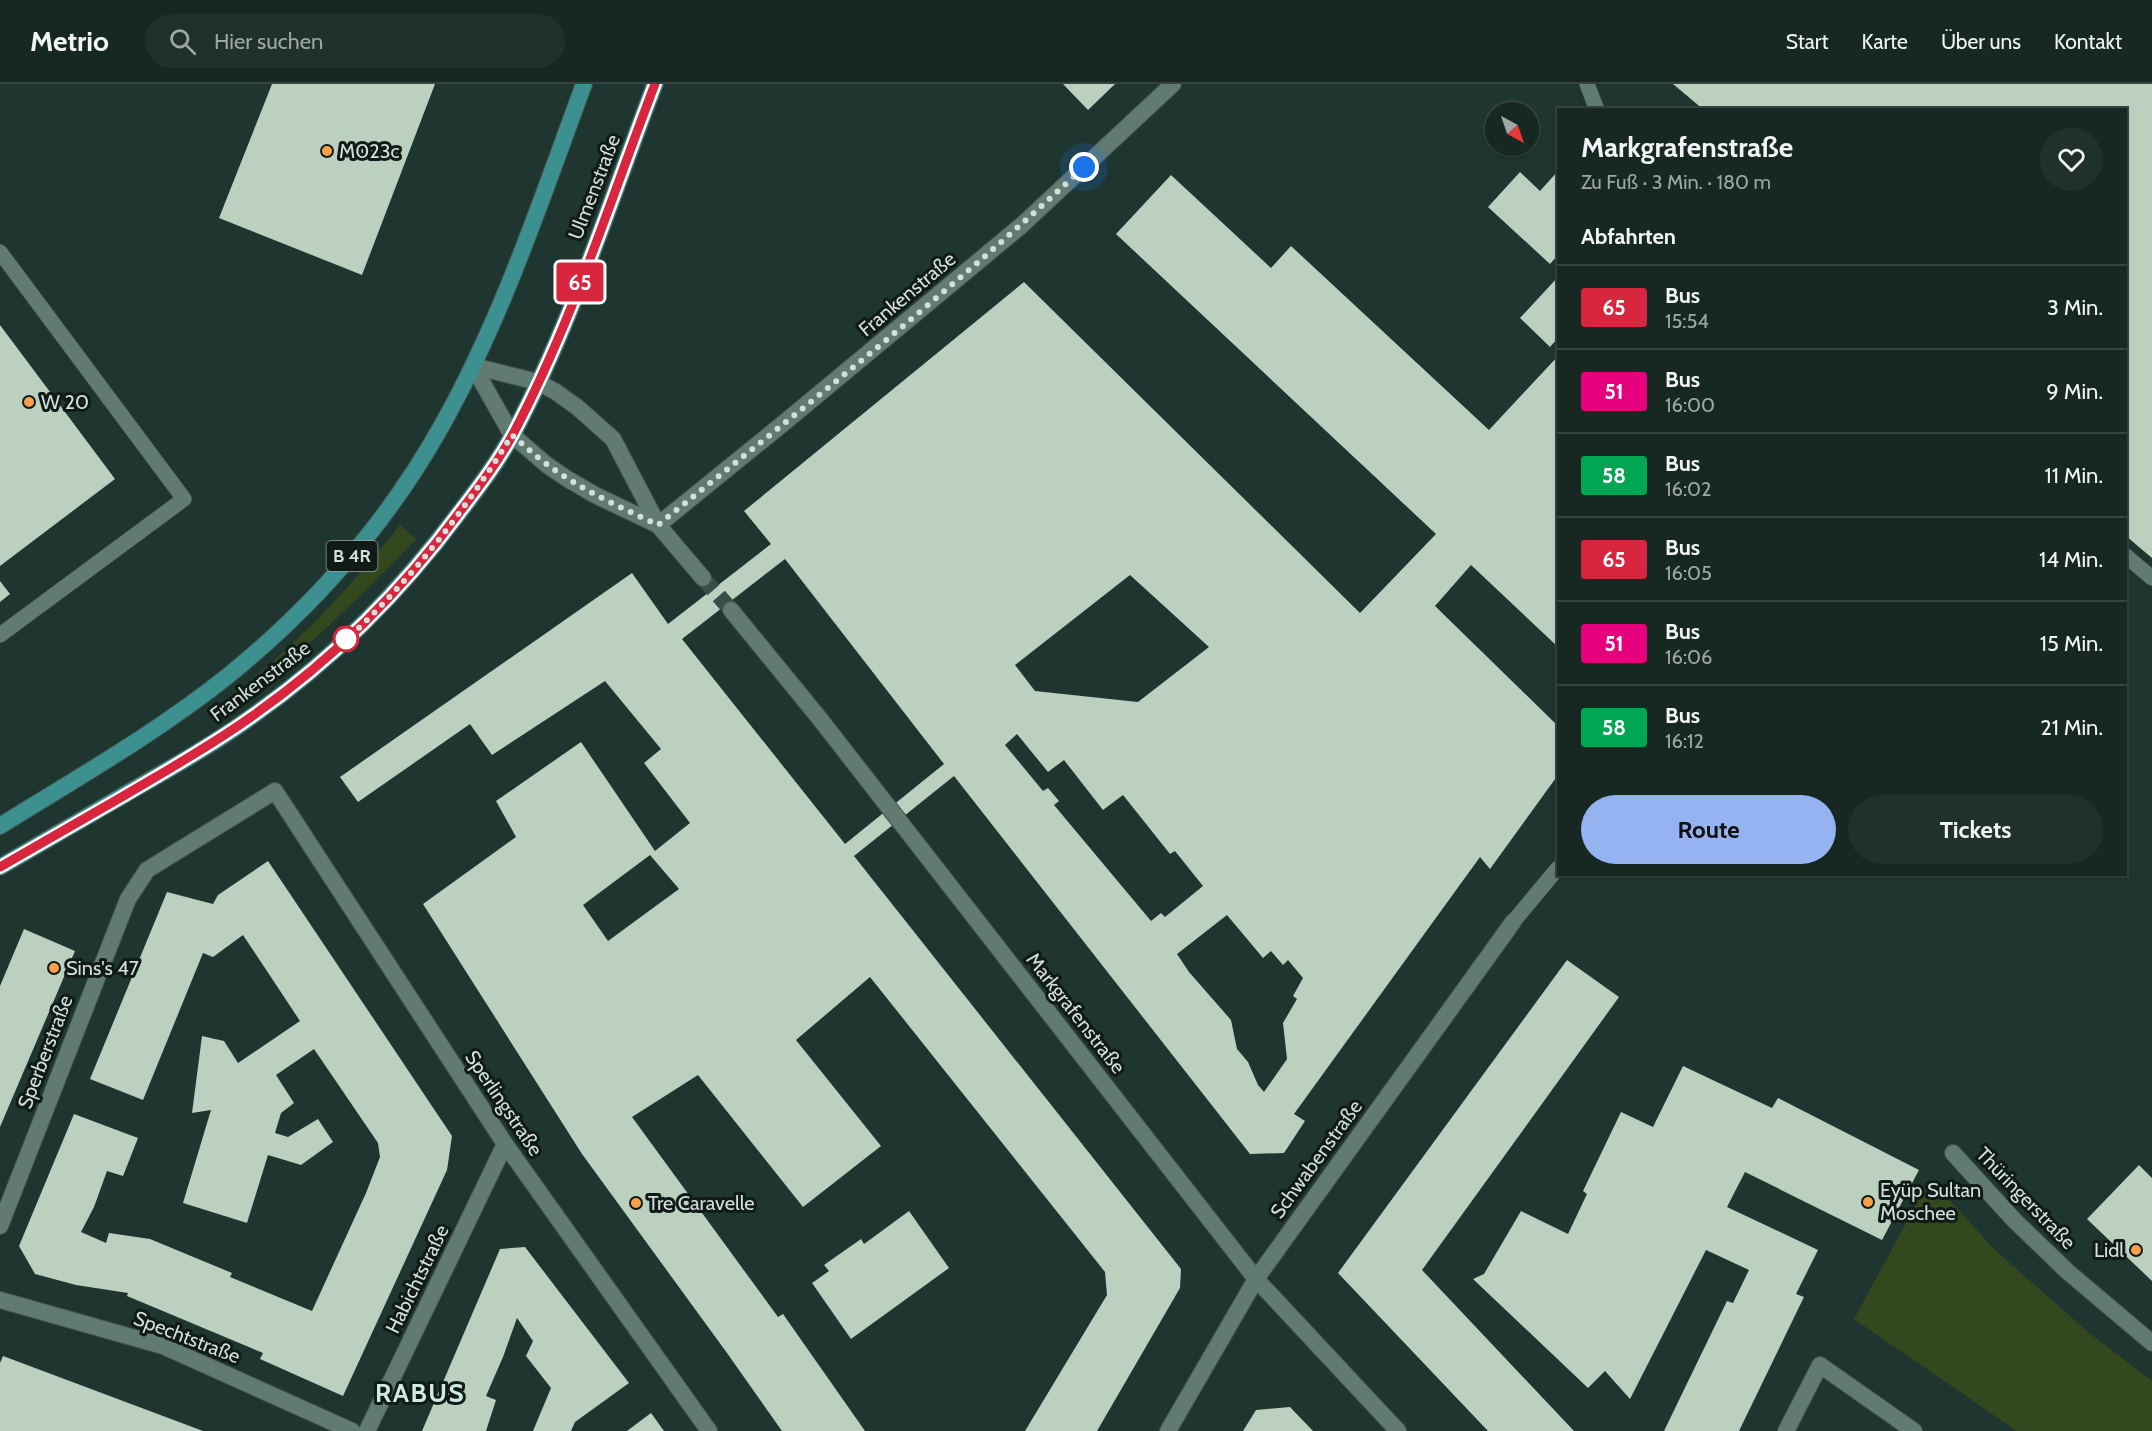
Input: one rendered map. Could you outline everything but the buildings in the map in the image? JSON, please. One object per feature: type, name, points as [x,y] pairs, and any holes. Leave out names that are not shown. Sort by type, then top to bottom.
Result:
[{"type":"main road","name":"B 4R","points":[[473,366],[515,269],[584,84]]},
{"type":"main road","name":"Ulmenstraße","points":[[512,435],[567,317],[655,84]]},
{"type":"main road","name":"Frankenstraße","points":[[0,826],[186,706],[227,676],[301,610],[343,567],[387,512],[440,429],[473,366]]},
{"type":"main road","name":"Frankenstraße","points":[[0,867],[226,735],[277,698],[332,653],[383,605],[429,553],[471,497],[512,435]]},
{"type":"street","name":"Frankenstraße","points":[[658,525],[786,422],[1022,225],[1173,84]]},
{"type":"street","points":[[473,366],[538,382],[570,402],[613,439],[658,525],[703,578]]},
{"type":"street","points":[[473,366],[512,435],[547,465],[594,495],[658,525]]},
{"type":"street","name":"Markgrafenstraße","points":[[731,610],[820,718],[1256,1279],[1398,1431]]},
{"type":"street","name":"Sperlingstraße","points":[[275,791],[505,1144],[709,1431]]},
{"type":"street","name":"Sperberstraße","points":[[0,1226],[128,899],[147,870],[275,791]]},
{"type":"street","name":"Schwabenstraße","points":[[1168,1431],[1256,1279],[1513,922]]},
{"type":"street","name":"Habichtstraße","points":[[367,1431],[505,1144]]},
{"type":"street","name":"Thüringerstraße","points":[[1953,1153],[2014,1221],[2068,1272],[2152,1343]]},
{"type":"street","name":"Spechtstraße","points":[[0,1300],[164,1346],[352,1431]]},
{"type":"street","points":[[1786,1431],[1820,1365],[1914,1431]]},
{"type":"lane","points":[[1587,84],[1596,108]]},
{"type":"lane","points":[[0,252],[184,500],[0,635]]},
{"type":"lane","points":[[2127,557],[2152,578]]},
{"type":"lane","points":[[1513,922],[1557,868]]},
{"type":"green space","points":[[400,525],[416,539],[332,623],[241,700],[236,692],[303,634],[363,570]]},
{"type":"green space","points":[[1930,1179],[1995,1250],[2088,1332],[2152,1381],[2152,1431],[2017,1431],[1854,1319]]},
{"type":"tunnel","points":[[703,578],[731,610]]},
{"type":"bus line","name":"65","points":[[0,867],[179,763],[252,717],[332,653],[383,605],[429,553],[492,467],[512,435],[530,398],[567,317],[655,84]]},
{"type":"place","name":"M023c","points":[[327,151]]},
{"type":"place","name":"W 20","points":[[29,402]]},
{"type":"place","name":"Sins's 47","points":[[54,968]]},
{"type":"place","name":"Eyüp Sultan Moschee","points":[[1868,1202]]},
{"type":"place","name":"Tre Caravelle","points":[[636,1203]]},
{"type":"place","name":"Lidl","points":[[2136,1250]]},
{"type":"district","name":"RABUS","points":[[420,1393]]},
{"type":"route","points":[[346,639],[345,641],[383,605],[429,553],[471,497],[512,435],[547,465],[594,495],[658,525],[786,422],[1022,225],[1084,167]]}]
